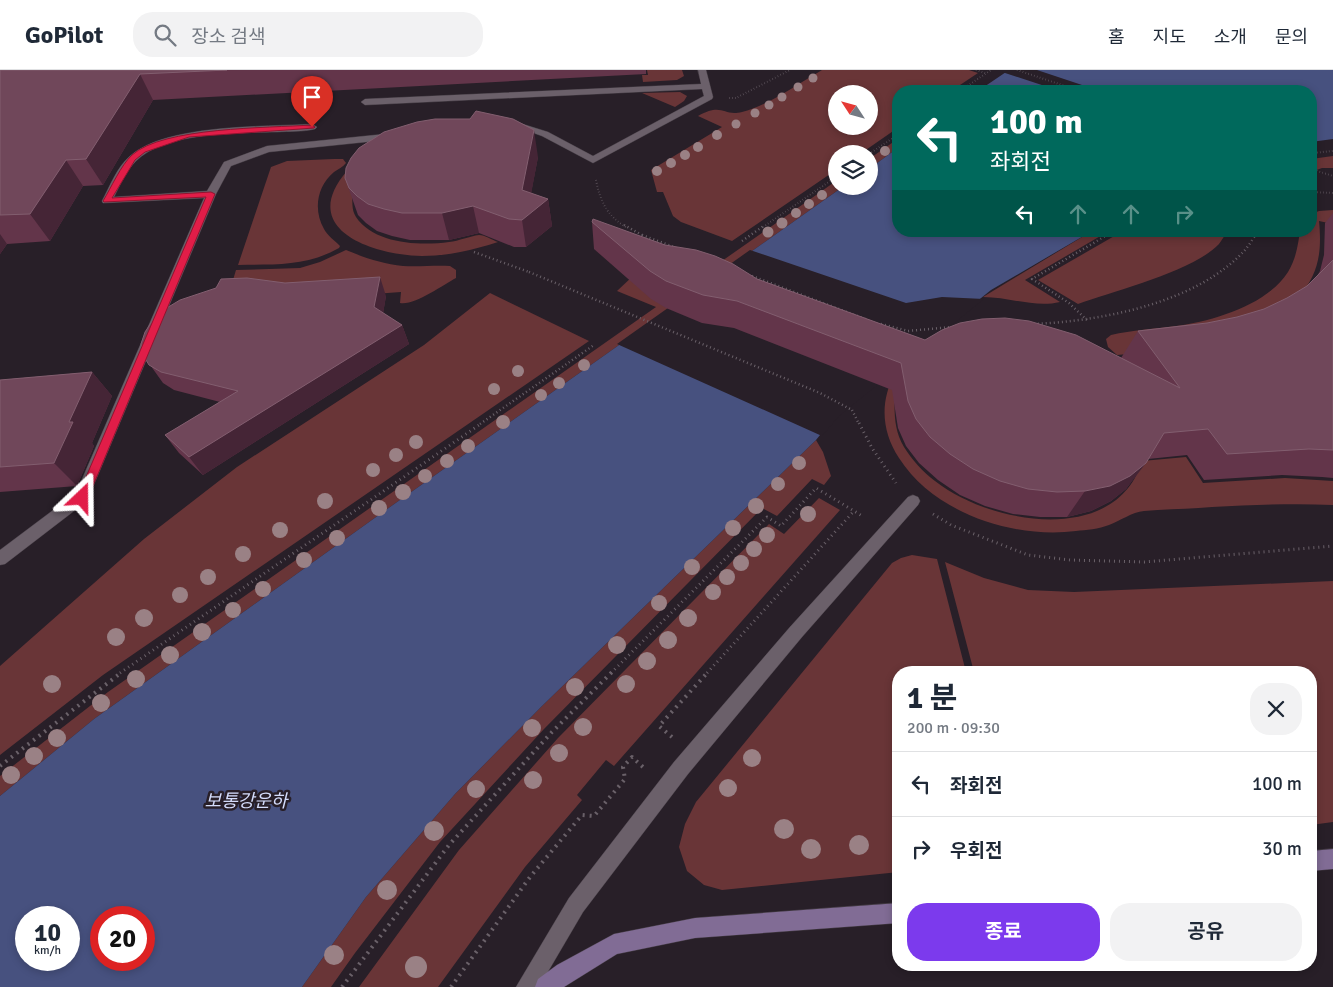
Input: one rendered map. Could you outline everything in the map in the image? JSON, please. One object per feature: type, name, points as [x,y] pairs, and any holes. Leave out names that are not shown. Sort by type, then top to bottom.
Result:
[{"type":"street","points":[[1317,860],[1333,858]]},
{"type":"street","points":[[546,987],[564,973],[614,944],[695,928],[892,914]]},
{"type":"lane","points":[[509,124],[545,134],[593,160],[709,97],[702,70]]},
{"type":"lane","points":[[365,102],[706,86]]},
{"type":"lane","points":[[211,194],[107,201],[132,158],[142,150],[168,140],[188,135],[312,127]]},
{"type":"lane","points":[[0,559],[82,498],[211,194],[227,164],[267,149],[404,134]]},
{"type":"lane","points":[[527,987],[576,905],[692,755],[796,632],[913,501]]},
{"type":"path","points":[[709,97],[736,98],[790,70]]},
{"type":"path","points":[[976,70],[986,74]]},
{"type":"path","points":[[969,85],[991,70]]},
{"type":"path","points":[[1017,70],[1062,85]]},
{"type":"path","points":[[878,148],[892,139]]},
{"type":"path","points":[[1317,152],[1333,151]]},
{"type":"path","points":[[593,160],[597,189],[604,208],[614,222],[679,249]]},
{"type":"path","points":[[1317,171],[1333,176]]},
{"type":"path","points":[[742,242],[828,182]]},
{"type":"path","points":[[1317,192],[1333,192]]},
{"type":"path","points":[[1087,320],[1069,303],[1032,279],[1104,237]]},
{"type":"path","points":[[1033,324],[1087,320],[1151,305],[1208,280],[1232,262],[1256,237]]},
{"type":"path","points":[[474,252],[529,272],[820,393],[852,410],[872,448],[913,501],[950,525],[1028,554],[1070,560],[1144,562],[1333,546]]},
{"type":"path","points":[[744,273],[884,325],[908,331],[959,325]]},
{"type":"path","points":[[0,766],[106,682],[594,345]]},
{"type":"path","points":[[342,987],[364,955],[450,845],[475,817],[552,732],[767,517],[781,526],[816,488],[887,530]]},
{"type":"path","points":[[692,755],[659,726],[854,511]]},
{"type":"path","points":[[451,987],[530,876],[582,815],[594,816],[625,779],[623,767],[632,757],[666,788]]},
{"type":"shaded area","points":[[647,70],[682,70],[684,76],[677,80],[643,82],[642,75],[648,75]]},
{"type":"shaded area","points":[[822,70],[969,70],[978,73],[960,85],[892,85],[892,132],[873,145],[828,145],[828,175],[732,241],[681,222],[673,216],[663,192],[657,192],[651,170],[722,127],[698,116],[713,110],[736,113],[752,109]]},
{"type":"shaded area","points":[[680,92],[687,96],[684,101],[675,107],[642,93]]},
{"type":"shaded area","points":[[892,143],[892,152],[878,162],[878,153]]},
{"type":"shaded area","points":[[1333,156],[1333,168],[1317,170],[1317,158]]},
{"type":"shaded area","points":[[343,159],[346,163],[328,178],[320,191],[318,199],[319,214],[324,229],[340,246],[339,248],[314,259],[290,263],[238,265],[271,167],[287,161]]},
{"type":"shaded area","points":[[347,171],[352,191],[354,214],[364,226],[374,233],[398,241],[425,244],[457,241],[479,235],[498,242],[460,252],[422,256],[383,251],[364,244],[347,235],[336,224],[330,209],[334,192]]},
{"type":"shaded area","points":[[828,187],[828,195],[831,195],[94,719],[0,796],[0,776],[108,692],[656,307],[617,291],[651,259],[692,282]]},
{"type":"shaded area","points":[[1333,210],[1333,224],[1319,221],[1320,243],[1317,263],[1310,281],[1297,299],[1150,352],[1117,355],[1108,347],[1106,339],[1111,335],[1191,324],[1238,310],[1267,294],[1279,284],[1291,267],[1299,237],[1317,237],[1317,212]]},
{"type":"shaded area","points":[[1082,237],[1099,237],[1025,280],[1060,302],[1041,304],[983,297]]},
{"type":"shaded area","points":[[1113,237],[1223,237],[1219,244],[1207,254],[1191,263],[1153,279],[1078,304],[1038,280]]},
{"type":"shaded area","points":[[346,250],[360,256],[396,265],[450,266],[456,270],[456,278],[420,298],[406,303],[400,303],[401,292],[293,300],[230,290],[236,270],[300,268],[320,262]]},
{"type":"shaded area","points":[[490,293],[589,341],[103,675],[0,755],[0,666],[144,539],[237,467],[424,345]]},
{"type":"shaded area","points":[[895,373],[895,420],[900,438],[907,452],[918,466],[935,481],[958,496],[986,508],[1017,516],[1049,519],[1079,516],[1106,506],[1128,488],[1142,461],[1186,457],[1203,483],[1285,478],[1333,481],[1333,505],[1257,505],[1144,511],[1105,526],[1076,531],[1027,531],[1002,526],[977,518],[933,494],[914,477],[899,458],[889,437],[885,416],[887,394]]},
{"type":"shaded area","points":[[816,440],[823,452],[831,476],[824,485],[812,479],[777,516],[762,508],[544,729],[440,842],[331,987],[302,987],[366,897],[455,794],[541,707]]},
{"type":"shaded area","points":[[819,498],[840,510],[614,766],[606,760],[577,795],[582,800],[525,867],[438,987],[359,987],[459,850],[558,738],[769,524],[784,534]]},
{"type":"shaded area","points":[[912,555],[937,559],[964,666],[892,666],[892,873],[722,890],[704,885],[687,871],[679,847],[685,824],[696,802],[892,563]]},
{"type":"shaded area","points":[[945,562],[984,578],[1028,590],[1074,592],[1333,581],[1333,822],[1317,824],[1317,666],[972,666]]},
{"type":"water","points":[[1009,70],[1333,70],[1333,139],[1317,141],[1317,85],[987,85]]},
{"type":"water","name":"보통강운하","points":[[892,152],[892,237],[1082,237],[991,290],[837,414],[816,440],[541,707],[455,794],[366,897],[302,987],[0,987],[0,796],[94,719],[831,195],[878,195],[878,162]]},
{"type":"pier","points":[[1004,70],[1037,70],[1082,85],[1042,85],[1002,72]]},
{"type":"pier","points":[[750,250],[906,303],[942,297],[984,299],[839,416],[822,436],[617,344]]},
{"type":"building","points":[[0,70],[227,70],[140,74],[86,159],[66,160],[30,214],[0,215]]},
{"type":"building","points":[[476,111],[513,119],[534,130],[522,190],[548,199],[522,220],[509,219],[473,206],[442,213],[402,213],[368,204],[349,188],[345,178],[346,168],[351,158],[359,148],[384,132],[417,122],[435,119],[470,119]]},
{"type":"building","points":[[593,219],[665,245],[696,250],[715,256],[733,264],[757,279],[925,340],[942,330],[960,323],[982,319],[1005,318],[1029,321],[1076,335],[1180,388],[1138,331],[1207,323],[1264,309],[1307,286],[1333,260],[1333,450],[1309,449],[1227,454],[1208,429],[1164,433],[1146,463],[1130,476],[1110,486],[1085,491],[1057,492],[1028,489],[1000,481],[973,469],[950,454],[930,437],[916,419],[908,401],[901,363],[737,301],[703,295],[666,281],[650,271],[592,222]]},
{"type":"building","points":[[380,277],[374,307],[402,325],[189,457],[165,435],[238,391],[161,372],[149,365],[143,355],[141,344],[145,332],[153,320],[165,309],[180,300],[216,288],[221,279],[247,278],[285,283]]},
{"type":"building","points":[[92,372],[69,422],[73,422],[54,463],[0,467],[0,380]]},
{"type":"route","points":[[82,498],[211,194],[107,201],[132,158],[142,150],[188,135],[312,127]]}]
